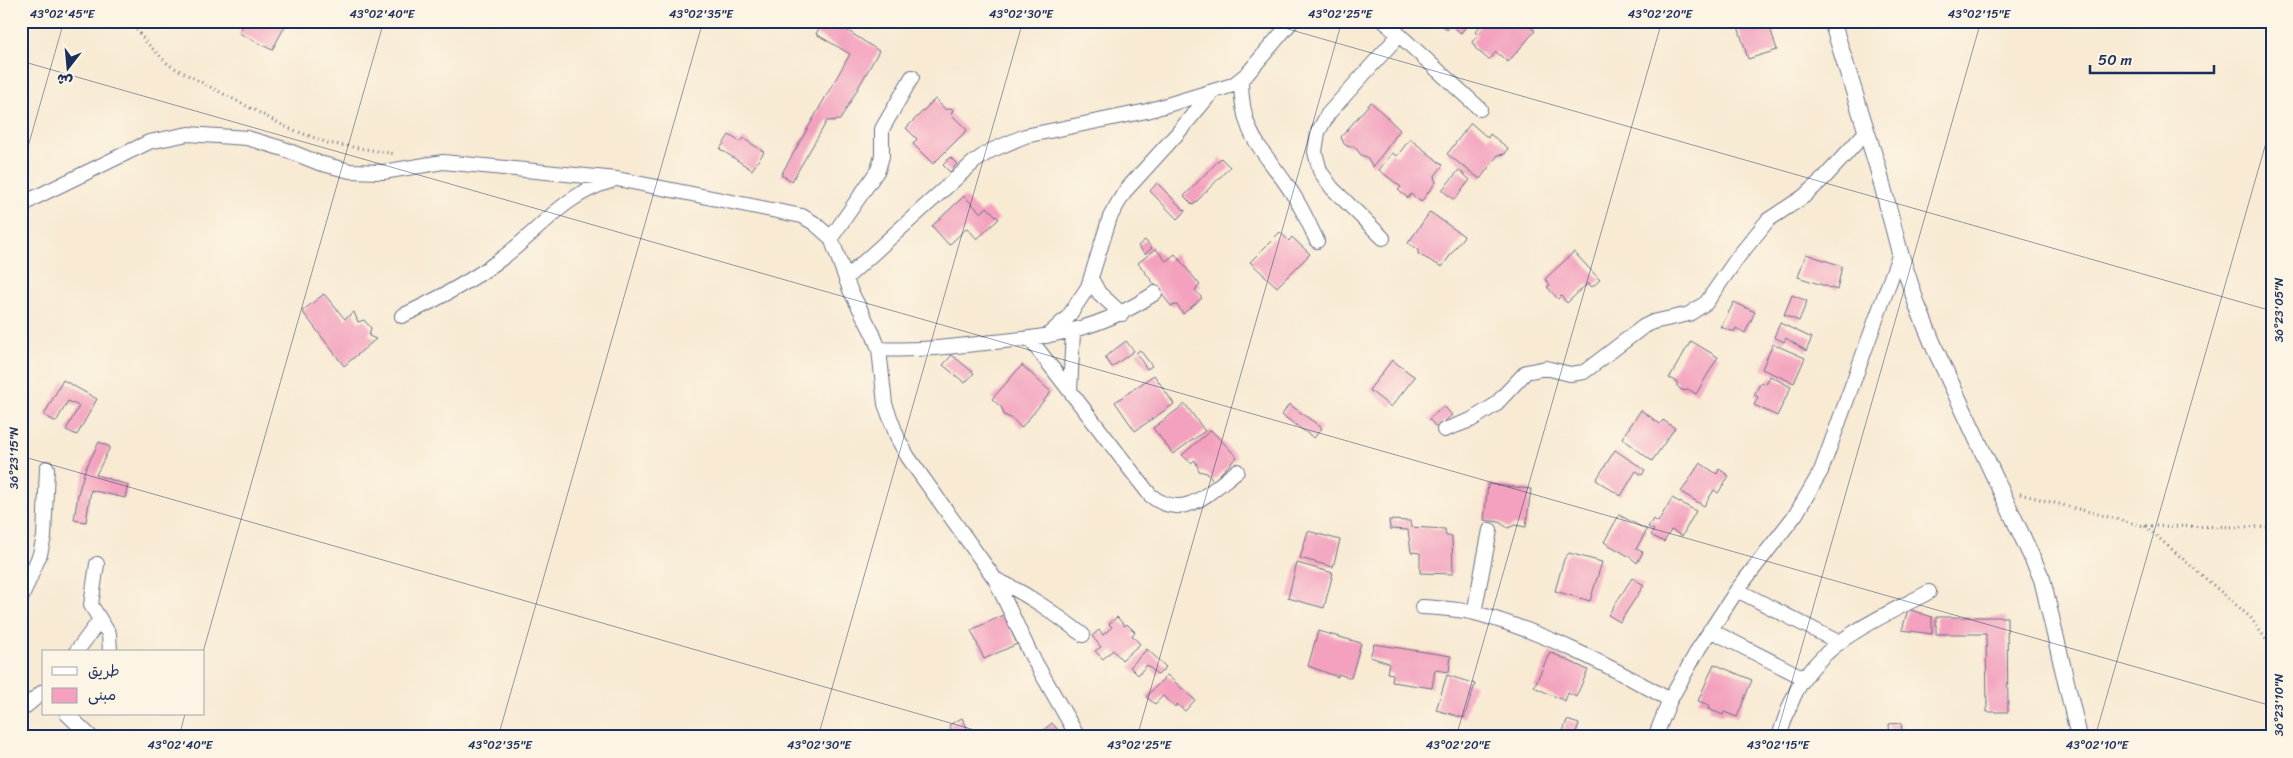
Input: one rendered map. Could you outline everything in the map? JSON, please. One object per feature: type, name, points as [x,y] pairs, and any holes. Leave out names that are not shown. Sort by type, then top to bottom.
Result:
[{"type":"street","points":[[846,278],[974,162],[999,147],[1025,136],[1146,111],[1233,85],[1241,80],[1292,21]]},
{"type":"street","points":[[1384,21],[1480,109]]},
{"type":"street","points":[[1832,21],[1917,305],[1934,349],[2042,579],[2079,737]]},
{"type":"street","points":[[1383,238],[1332,188],[1320,172],[1315,152],[1318,132],[1328,114],[1399,35]]},
{"type":"street","points":[[831,238],[878,170],[882,156],[882,129],[885,120],[912,77]]},
{"type":"street","points":[[1241,80],[1242,107],[1252,137],[1294,196],[1318,241]]},
{"type":"street","points":[[1046,336],[1068,317],[1092,280],[1110,218],[1126,190],[1176,136],[1213,91]]},
{"type":"street","points":[[1444,430],[1471,420],[1495,405],[1526,372],[1546,368],[1570,374],[1584,372],[1643,327],[1653,322],[1677,318],[1698,309],[1706,303],[1738,257],[1768,220],[1810,191],[1866,132]]},
{"type":"street","points":[[21,207],[34,198],[149,142],[188,134],[247,138],[284,149],[319,163],[358,171],[399,170],[443,162],[617,179],[789,212],[814,223],[831,238],[857,306],[879,349],[885,404],[898,439],[908,457],[995,579],[1030,653],[1078,737]]},
{"type":"street","points":[[402,316],[458,287],[485,270],[515,248],[576,195],[600,184],[617,179]]},
{"type":"street","points":[[1655,737],[1670,700],[1710,630],[1737,590],[1796,514],[1821,471],[1900,253]]},
{"type":"street","points":[[1092,280],[1099,293],[1122,314]]},
{"type":"street","points":[[879,349],[928,349],[1073,332],[1122,314],[1155,293]]},
{"type":"street","points":[[1070,391],[1073,332]]},
{"type":"street","points":[[1029,338],[1150,495],[1159,502],[1180,508],[1191,505],[1237,471]]},
{"type":"street","points":[[21,599],[34,572],[42,546],[47,468]]},
{"type":"street","points":[[1474,613],[1490,530]]},
{"type":"street","points":[[97,564],[91,604],[109,634],[110,650]]},
{"type":"street","points":[[995,579],[1020,590],[1045,606],[1082,635]]},
{"type":"street","points":[[1737,590],[1838,642]]},
{"type":"street","points":[[1779,737],[1791,702],[1804,678],[1819,659],[1853,632],[1929,592]]},
{"type":"street","points":[[1422,607],[1474,613],[1551,640],[1609,666],[1670,700]]},
{"type":"street","points":[[78,650],[100,620]]},
{"type":"street","points":[[1710,630],[1804,678]]},
{"type":"street","points":[[21,710],[42,693]]},
{"type":"street","points":[[69,716],[91,737]]},
{"type":"path","points":[[131,21],[146,42],[169,65],[288,128],[328,143],[397,154]]},
{"type":"path","points":[[2019,494],[2144,526],[2272,527]]},
{"type":"path","points":[[2144,526],[2250,617],[2272,648]]},
{"type":"building","points":[[245,21],[288,21],[272,50],[239,33]]},
{"type":"building","points":[[823,21],[833,21],[879,51],[840,120],[827,121],[792,181],[781,175],[850,54],[816,34]]},
{"type":"building","points":[[1440,21],[1467,21],[1468,24],[1461,33],[1451,25],[1447,30]]},
{"type":"building","points":[[1484,21],[1515,21],[1521,26],[1525,22],[1535,31],[1508,62],[1496,52],[1489,60],[1476,49],[1472,42],[1478,35],[1475,32]]},
{"type":"building","points":[[1744,21],[1768,21],[1777,50],[1748,59],[1737,23]]},
{"type":"building","points":[[935,99],[946,110],[951,108],[953,110],[951,114],[967,130],[933,164],[913,144],[917,139],[906,128]]},
{"type":"building","points":[[1371,102],[1400,130],[1373,167],[1367,157],[1361,155],[1354,146],[1349,147],[1344,144],[1341,137]]},
{"type":"building","points":[[1471,123],[1488,138],[1490,134],[1508,148],[1505,154],[1498,155],[1480,179],[1447,154]]},
{"type":"building","points":[[729,135],[740,142],[743,138],[764,152],[752,170],[720,149]]},
{"type":"building","points":[[1410,139],[1443,165],[1434,177],[1436,182],[1421,202],[1411,194],[1408,198],[1398,190],[1401,187],[1379,170],[1392,153],[1397,156]]},
{"type":"building","points":[[950,157],[957,164],[950,172],[943,165]]},
{"type":"building","points":[[1221,158],[1230,167],[1193,205],[1184,196]]},
{"type":"building","points":[[1459,170],[1470,180],[1454,200],[1442,190]]},
{"type":"building","points":[[1157,183],[1185,211],[1177,219],[1150,191]]},
{"type":"building","points":[[964,196],[981,213],[987,207],[999,219],[977,239],[967,228],[949,245],[932,226]]},
{"type":"building","points":[[1430,212],[1464,236],[1442,267],[1418,254],[1418,250],[1408,243]]},
{"type":"building","points":[[1280,232],[1289,241],[1292,237],[1310,254],[1277,287],[1250,262]]},
{"type":"building","points":[[1145,240],[1152,248],[1145,254],[1138,246]]},
{"type":"building","points":[[1156,249],[1166,261],[1175,254],[1200,285],[1195,290],[1202,298],[1183,314],[1177,305],[1171,306],[1138,263]]},
{"type":"building","points":[[1574,252],[1600,280],[1592,287],[1588,283],[1567,303],[1561,296],[1558,299],[1547,287],[1550,285],[1545,279]]},
{"type":"building","points":[[1806,254],[1842,266],[1837,290],[1798,277]]},
{"type":"building","points":[[324,294],[345,319],[354,312],[358,322],[364,320],[371,328],[369,336],[376,339],[344,366],[302,311]]},
{"type":"building","points":[[1792,295],[1807,301],[1799,321],[1784,315]]},
{"type":"building","points":[[1734,302],[1755,312],[1745,333],[1736,328],[1735,331],[1731,331],[1721,327]]},
{"type":"building","points":[[1780,323],[1812,338],[1806,351],[1786,338],[1784,342],[1774,337]]},
{"type":"building","points":[[1126,341],[1134,351],[1112,367],[1105,357]]},
{"type":"building","points":[[1691,341],[1718,357],[1696,394],[1688,389],[1685,391],[1680,389],[1677,386],[1677,382],[1669,378]]},
{"type":"building","points":[[1773,344],[1805,358],[1794,383],[1762,369]]},
{"type":"building","points":[[1140,350],[1152,366],[1147,369],[1136,353]]},
{"type":"building","points":[[952,355],[974,373],[965,383],[943,365]]},
{"type":"building","points":[[1392,360],[1415,377],[1391,407],[1369,390]]},
{"type":"building","points":[[1022,365],[1051,392],[1021,428],[1013,419],[1004,415],[1002,408],[992,399]]},
{"type":"building","points":[[1154,375],[1174,404],[1135,431],[1115,402]]},
{"type":"building","points":[[1770,376],[1791,387],[1777,416],[1754,405],[1758,397],[1754,395],[1761,382],[1766,384]]},
{"type":"building","points":[[63,380],[97,399],[77,435],[66,430],[79,406],[68,401],[56,422],[44,415]]},
{"type":"building","points":[[1185,404],[1205,431],[1173,454],[1153,428]]},
{"type":"building","points":[[1289,404],[1322,428],[1314,438],[1282,415]]},
{"type":"building","points":[[1444,406],[1452,415],[1437,428],[1429,419]]},
{"type":"building","points":[[1641,410],[1660,424],[1663,420],[1675,428],[1652,461],[1622,438]]},
{"type":"building","points":[[1211,430],[1237,457],[1213,481],[1207,473],[1199,471],[1195,460],[1191,463],[1182,455]]},
{"type":"building","points":[[99,442],[110,447],[96,475],[128,485],[125,498],[91,490],[86,522],[74,520],[78,494],[85,470]]},
{"type":"building","points":[[1615,450],[1645,470],[1642,475],[1636,471],[1621,496],[1596,480]]},
{"type":"building","points":[[1700,463],[1717,474],[1719,469],[1729,476],[1718,493],[1714,490],[1704,506],[1681,492]]},
{"type":"building","points":[[1488,484],[1531,489],[1526,527],[1515,525],[1508,528],[1499,522],[1484,520]]},
{"type":"building","points":[[1672,498],[1696,511],[1682,536],[1671,530],[1664,542],[1651,535],[1654,530],[1648,527],[1653,519],[1658,522]]},
{"type":"building","points":[[1619,515],[1647,530],[1636,549],[1643,552],[1637,563],[1604,542]]},
{"type":"building","points":[[1389,520],[1410,521],[1411,527],[1445,529],[1446,536],[1452,536],[1453,574],[1420,573],[1420,553],[1411,552],[1408,530],[1390,529]]},
{"type":"building","points":[[1308,531],[1340,540],[1333,567],[1300,558]]},
{"type":"building","points":[[1569,553],[1602,562],[1590,601],[1555,591],[1564,559]]},
{"type":"building","points":[[1297,563],[1333,573],[1324,608],[1288,598]]},
{"type":"building","points":[[1632,578],[1644,585],[1620,622],[1608,615]]},
{"type":"building","points":[[1908,609],[1932,617],[1932,634],[1902,630]]},
{"type":"building","points":[[1004,615],[1017,644],[984,659],[971,630]]},
{"type":"building","points":[[1117,617],[1125,626],[1127,624],[1135,632],[1132,635],[1140,644],[1122,660],[1113,650],[1103,659],[1095,651],[1101,647],[1092,636],[1099,630],[1103,635],[1112,627],[1109,624]]},
{"type":"building","points":[[1936,617],[2007,617],[2008,712],[1987,712],[1986,634],[1936,634]]},
{"type":"building","points":[[1318,631],[1361,643],[1351,678],[1338,674],[1338,677],[1308,666]]},
{"type":"building","points":[[1374,644],[1451,656],[1449,672],[1435,670],[1432,688],[1392,682],[1393,674],[1387,673],[1389,663],[1370,657]]},
{"type":"building","points":[[1147,649],[1166,667],[1158,675],[1147,665],[1138,675],[1130,667]]},
{"type":"building","points":[[1550,652],[1588,670],[1576,697],[1568,693],[1565,701],[1534,687]]},
{"type":"building","points":[[1714,664],[1752,680],[1737,717],[1724,712],[1723,715],[1708,709],[1709,705],[1698,701]]},
{"type":"building","points":[[1167,675],[1195,700],[1185,711],[1177,704],[1175,707],[1163,696],[1155,704],[1146,697]]},
{"type":"building","points":[[1447,675],[1475,684],[1464,718],[1436,710]]},
{"type":"building","points":[[962,718],[972,737],[955,737],[949,725]]},
{"type":"building","points":[[1567,720],[1579,724],[1574,737],[1561,737]]},
{"type":"building","points":[[1052,723],[1064,737],[1046,737],[1041,732]]},
{"type":"building","points":[[1901,723],[1902,733],[1919,735],[1919,737],[1890,737],[1889,724]]}]
